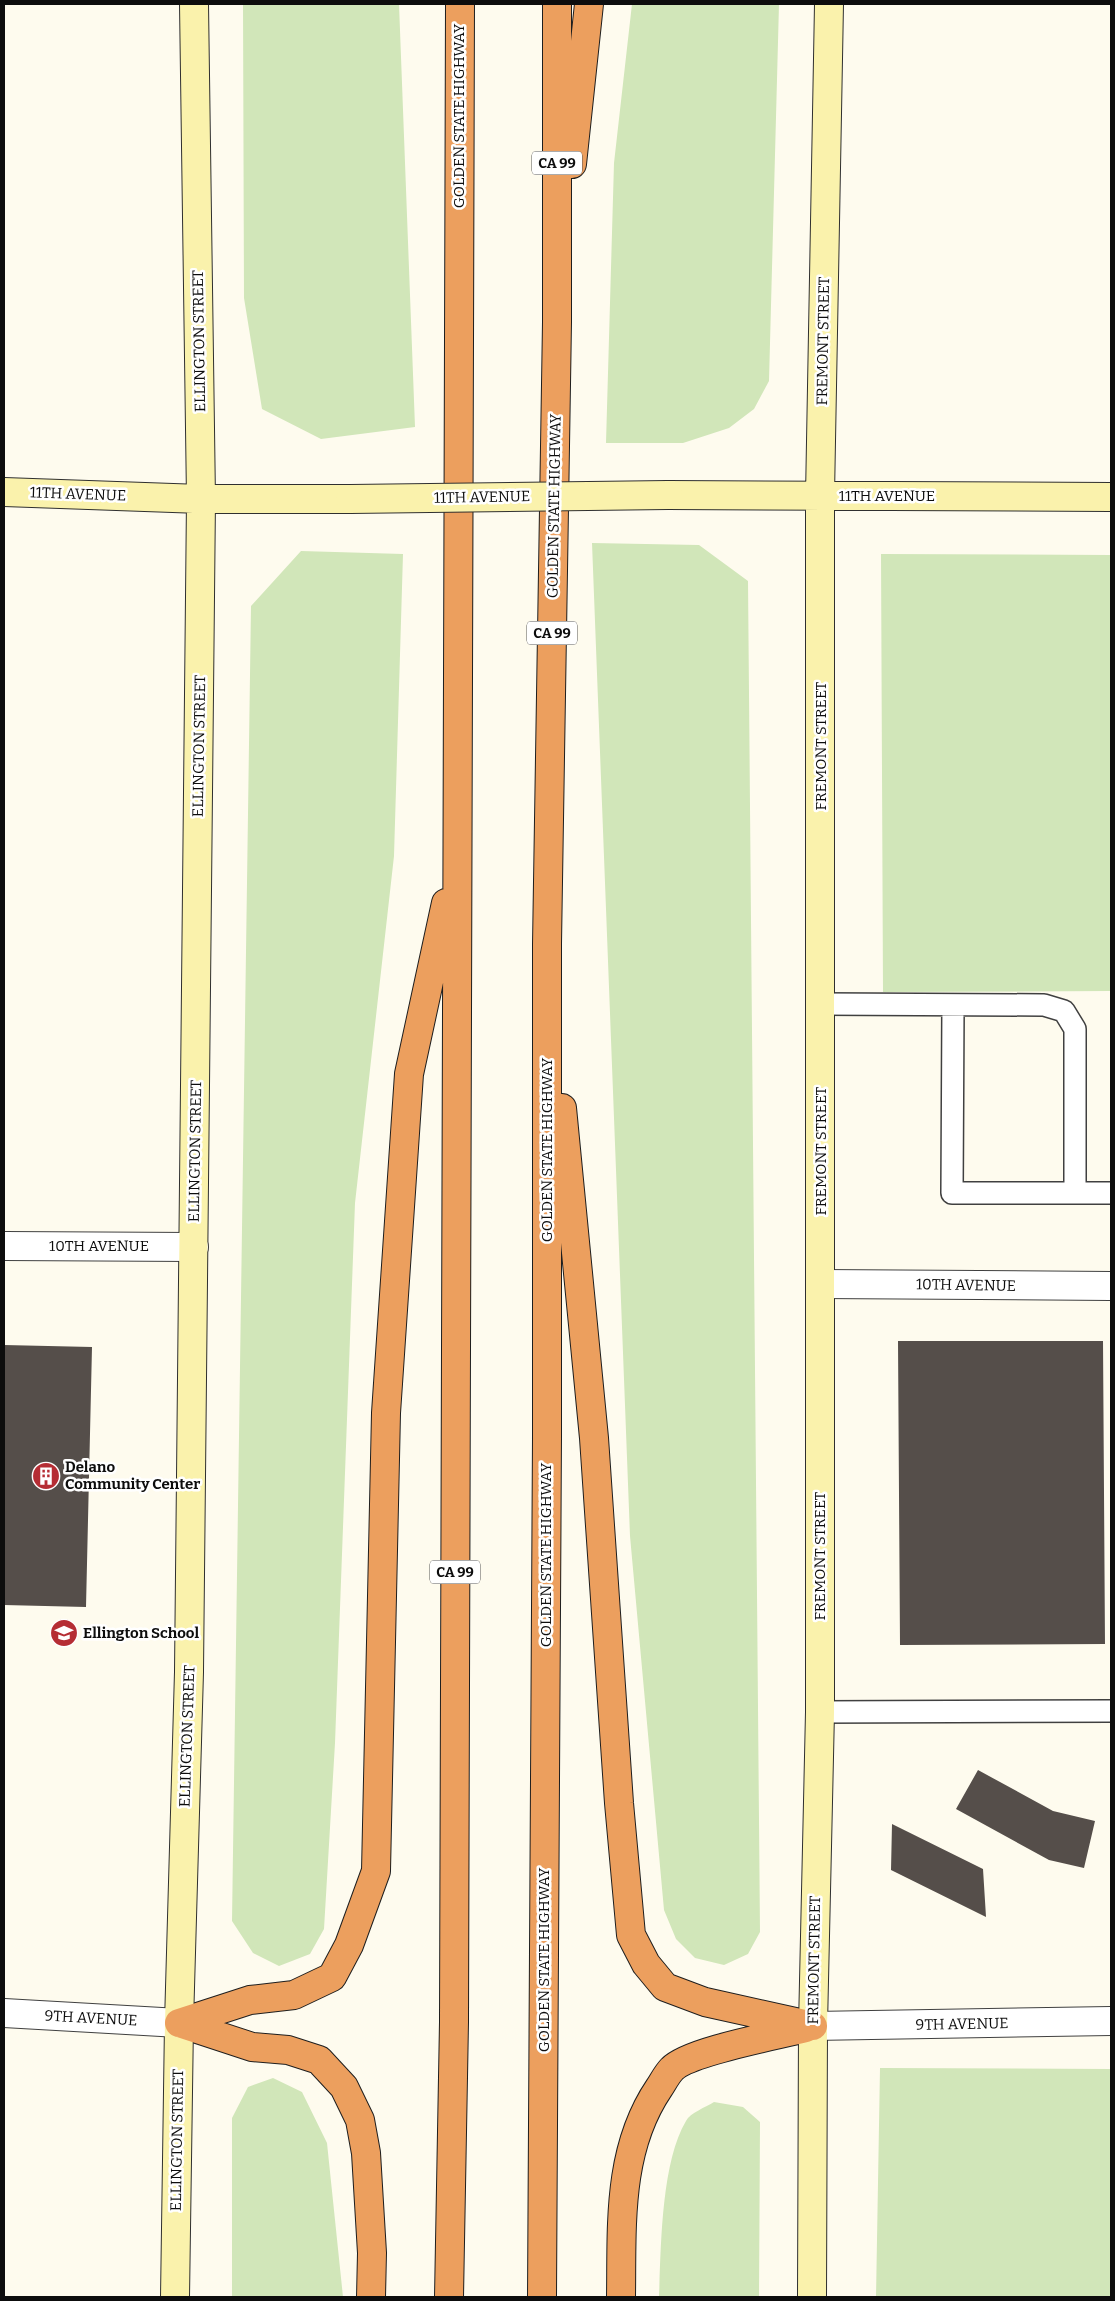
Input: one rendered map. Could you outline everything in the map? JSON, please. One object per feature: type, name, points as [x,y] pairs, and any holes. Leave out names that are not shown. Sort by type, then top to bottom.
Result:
[{"type":"highway","points":[[446,4],[458,241]]},
{"type":"highway","name":"GOLDEN STATE HIGHWAY","points":[[449,2297],[454,2012],[460,4]]},
{"type":"highway","name":"GOLDEN STATE HIGHWAY","points":[[542,2297],[547,1446],[547,944],[557,322],[557,4]]},
{"type":"highway","points":[[557,322],[589,4]]},
{"type":"highway","points":[[179,2023],[250,2000],[294,1995],[332,1977],[349,1945],[376,1871],[386,1414],[409,1074],[458,848]]},
{"type":"highway","points":[[547,944],[594,1438],[618,1793],[631,1935],[646,1964],[665,1987],[705,2002],[813,2026]]},
{"type":"highway","points":[[179,2023],[252,2047],[288,2050],[319,2060],[344,2087],[360,2120],[366,2153],[372,2253],[371,2297]]},
{"type":"highway","points":[[621,2297],[622,2198],[633,2145],[646,2107],[673,2068],[701,2054],[813,2026]]},
{"type":"street","name":"ELLINGTON STREET","points":[[175,2297],[179,2023],[189,1672],[201,499],[194,4]]},
{"type":"street","name":"FREMONT STREET","points":[[812,2297],[813,2026],[820,1712],[820,496],[829,4]]},
{"type":"street","name":"11TH AVENUE","points":[[4,492],[201,499],[668,495],[1111,497]]},
{"type":"street","name":"10TH AVENUE","points":[[4,1246],[194,1247]]},
{"type":"street","name":"10TH AVENUE","points":[[821,1284],[1111,1286]]},
{"type":"street","name":"9TH AVENUE","points":[[4,2013],[179,2023]]},
{"type":"street","name":"9TH AVENUE","points":[[813,2026],[1111,2021]]},
{"type":"lane","points":[[821,1004],[1044,1005],[1064,1012],[1075,1029],[1075,1193]]},
{"type":"lane","points":[[953,1005],[952,1192],[1111,1193]]},
{"type":"lane","points":[[820,1712],[1111,1711]]},
{"type":"green space","points":[[243,4],[399,4],[415,427],[321,439],[262,409],[244,298]]},
{"type":"green space","points":[[632,4],[779,4],[769,381],[754,409],[729,428],[683,443],[606,443],[614,163]]},
{"type":"green space","points":[[592,543],[699,545],[748,581],[760,1932],[748,1954],[724,1965],[695,1958],[676,1939],[664,1910],[630,1536]]},
{"type":"green space","points":[[301,551],[403,554],[394,856],[355,1203],[335,1743],[324,1929],[310,1954],[279,1966],[253,1953],[232,1921],[251,606]]},
{"type":"green space","points":[[881,554],[1111,555],[1111,991],[883,992]]},
{"type":"green space","points":[[880,2068],[1111,2069],[1111,2297],[876,2297]]},
{"type":"green space","points":[[273,2078],[302,2092],[327,2143],[343,2297],[232,2297],[232,2118],[248,2087]]},
{"type":"green space","points":[[714,2102],[743,2107],[760,2122],[759,2297],[659,2297],[664,2206],[672,2159],[678,2139],[688,2118]]},
{"type":"building","points":[[898,1341],[1103,1341],[1105,1644],[900,1645]]},
{"type":"building","name":"Delano Community Center","points":[[4,1345],[92,1347],[86,1607],[4,1605]]},
{"type":"building","points":[[978,1770],[1053,1811],[1095,1821],[1084,1868],[1049,1860],[956,1809]]},
{"type":"building","points":[[892,1824],[983,1869],[986,1917],[891,1870]]},
{"type":"place","name":"Delano Community Center","points":[[46,1476]]},
{"type":"place","name":"Ellington School","points":[[64,1633]]}]
